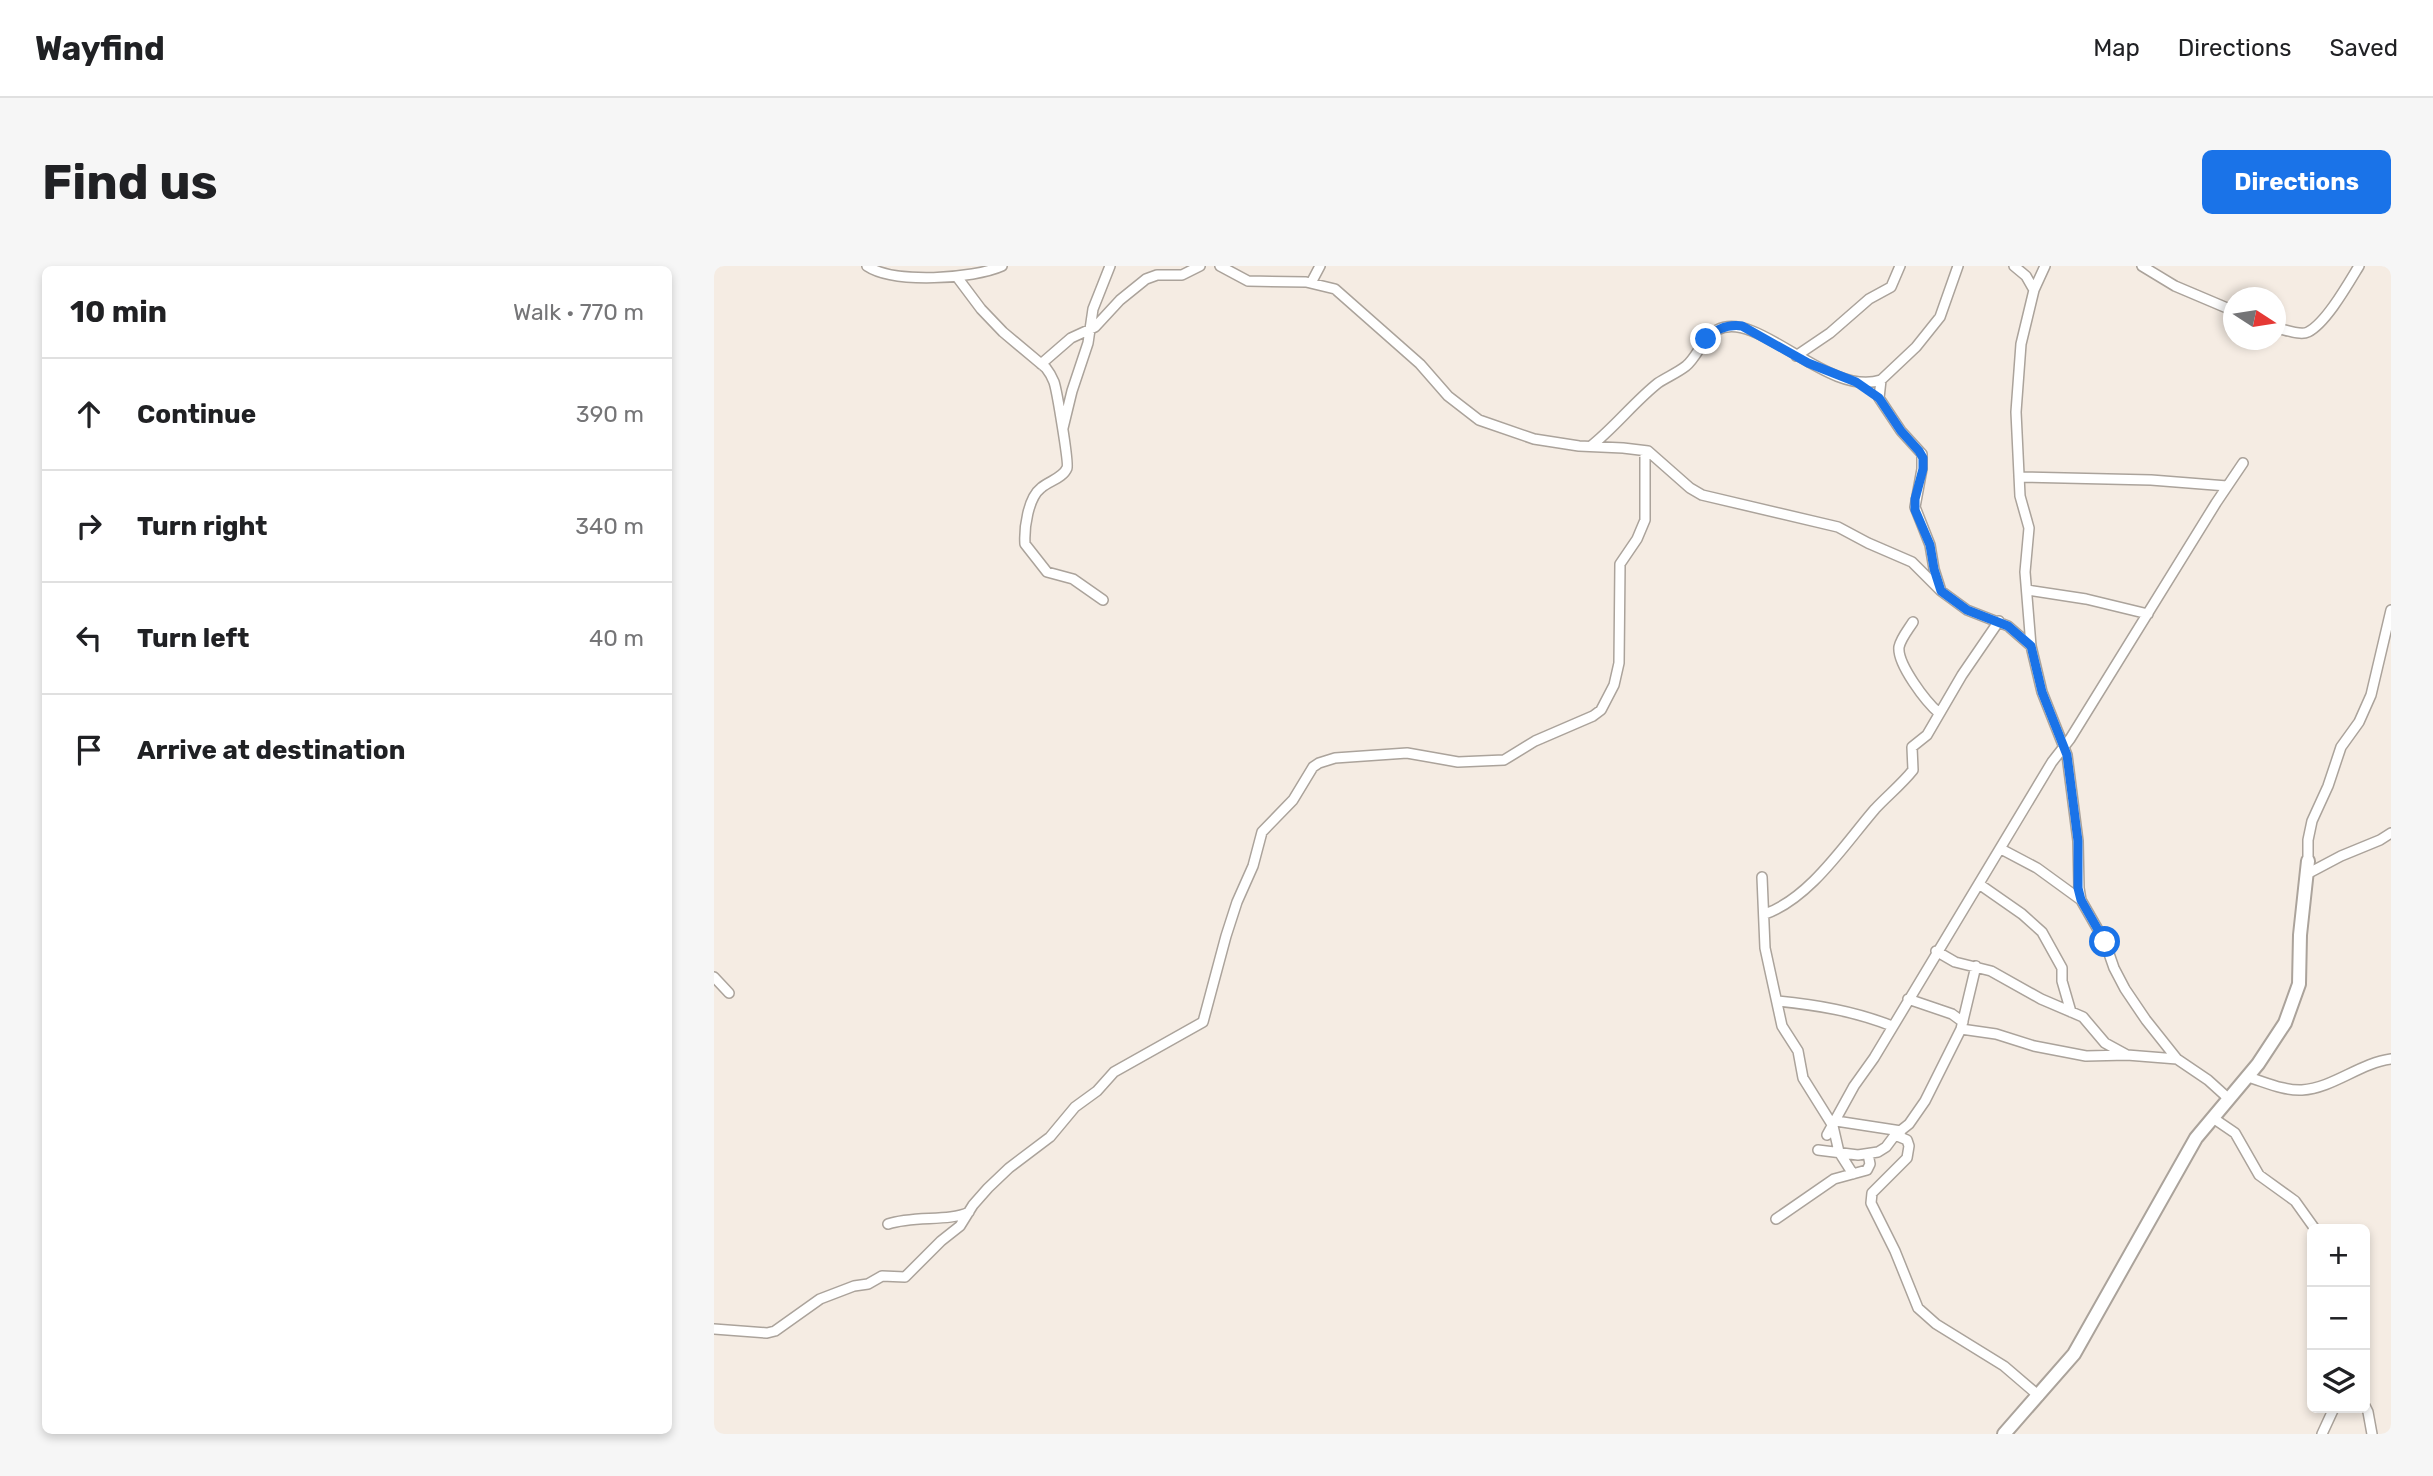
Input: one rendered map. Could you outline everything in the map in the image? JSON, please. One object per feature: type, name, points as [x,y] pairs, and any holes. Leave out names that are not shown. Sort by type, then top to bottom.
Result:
[{"type":"street","points":[[867,266],[889,276],[957,277],[975,275],[1002,266]]},
{"type":"street","points":[[1062,432],[1090,330],[1094,304],[1110,266]]},
{"type":"street","points":[[1041,364],[1071,338],[1090,330],[1146,279],[1157,275],[1182,275],[1200,266]]},
{"type":"street","points":[[1220,266],[1246,281],[1311,283],[1340,292],[1420,364],[1447,396],[1479,420],[1534,439],[1646,451],[1702,495],[1833,525],[1914,563],[1941,591],[1967,610],[2008,626],[2031,646]]},
{"type":"street","points":[[1311,283],[1320,266]]},
{"type":"street","points":[[1796,356],[1830,333],[1869,299],[1891,287],[1900,266]]},
{"type":"street","points":[[2014,266],[2026,276],[2034,290]]},
{"type":"street","points":[[2045,266],[2034,290],[2022,337],[2016,422],[2020,496],[2029,528],[2025,572],[2031,646],[2042,692],[2068,760],[2078,841],[2081,900],[2105,942],[2125,989],[2177,1059],[2208,1080],[2229,1099]]},
{"type":"street","points":[[2142,266],[2175,286],[2223,306]]},
{"type":"street","points":[[2286,330],[2309,332],[2325,316],[2359,266]]},
{"type":"street","points":[[1591,446],[1658,383],[1688,364],[1706,339],[1719,329],[1733,325],[1745,327],[1815,366],[1856,382],[1867,384],[1881,380],[1935,325],[1956,267]]},
{"type":"street","points":[[957,277],[981,309],[1041,364],[1054,382],[1068,457],[1067,467],[1035,494],[1025,528],[1025,544],[1047,572],[1073,579],[1103,600]]},
{"type":"street","points":[[1879,398],[1881,380]]},
{"type":"street","points":[[1856,382],[1879,398],[1901,431],[1922,454],[1923,469],[1914,504],[1930,545],[1941,591]]},
{"type":"street","points":[[714,1329],[767,1333],[775,1331],[820,1299],[854,1286],[868,1284],[882,1276],[905,1277],[960,1226],[988,1188],[1050,1136],[1075,1107],[1097,1091],[1114,1072],[1203,1023],[1226,936],[1253,866],[1261,834],[1293,800],[1312,767],[1335,758],[1407,753],[1458,762],[1504,760],[1601,710],[1617,675],[1620,564],[1637,539],[1645,520],[1646,451]]},
{"type":"street","points":[[1827,1135],[1936,951],[2243,463]]},
{"type":"street","points":[[2019,477],[2151,480],[2227,486]]},
{"type":"street","points":[[2027,590],[2148,614]]},
{"type":"street","points":[[2004,1434],[2074,1354],[2196,1138],[2274,1042],[2295,997],[2301,972],[2300,935],[2312,821],[2328,786],[2340,747],[2359,722],[2371,695],[2391,610]]},
{"type":"street","points":[[1765,914],[1781,908],[1804,890],[1877,807],[1906,779],[1914,767],[1912,747],[1927,735],[1999,621]]},
{"type":"street","points":[[1913,622],[1900,643],[1899,657],[1921,696],[1939,713]]},
{"type":"street","points":[[2307,867],[2341,856],[2391,833]]},
{"type":"street","points":[[2001,849],[2037,868],[2081,900]]},
{"type":"street","points":[[1762,877],[1765,948],[1783,1030],[1799,1053],[1803,1078],[1834,1123],[1839,1153],[1853,1174]]},
{"type":"street","points":[[1979,884],[2022,914],[2042,932],[2062,968],[2062,981],[2071,1012]]},
{"type":"street","points":[[1936,951],[1953,961],[1991,971],[2041,999],[2083,1017],[2105,1043],[2127,1055]]},
{"type":"street","points":[[1818,1150],[1868,1154],[1883,1150],[1915,1116],[1962,1026],[1976,966]]},
{"type":"street","points":[[714,977],[729,993]]},
{"type":"street","points":[[1908,999],[1952,1014],[1962,1026],[2034,1046],[2086,1056],[2127,1055],[2177,1059]]},
{"type":"street","points":[[1777,1001],[1835,1008],[1892,1027]]},
{"type":"street","points":[[2248,1077],[2287,1089],[2305,1090],[2373,1063],[2391,1059]]},
{"type":"street","points":[[2213,1118],[2235,1133],[2259,1175],[2297,1203],[2312,1224]]},
{"type":"street","points":[[1834,1123],[1898,1133],[1907,1140],[1907,1158],[1872,1193],[1871,1203],[1919,1308],[1936,1324],[2004,1366],[2039,1396]]},
{"type":"street","points":[[1776,1219],[1827,1183],[1869,1168],[1868,1154]]},
{"type":"street","points":[[888,1224],[906,1219],[958,1216],[969,1212]]},
{"type":"street","points":[[2322,1434],[2332,1413]]},
{"type":"street","points":[[2368,1413],[2372,1434]]},
{"type":"route","points":[[1706,339],[1719,329],[1733,325],[1742,326],[1808,363],[1856,382],[1879,398],[1901,431],[1919,451],[1923,458],[1923,469],[1914,504],[1930,545],[1941,591],[1967,610],[2008,626],[2031,646],[2042,692],[2067,755],[2078,841],[2078,888],[2081,900],[2105,942]]}]
